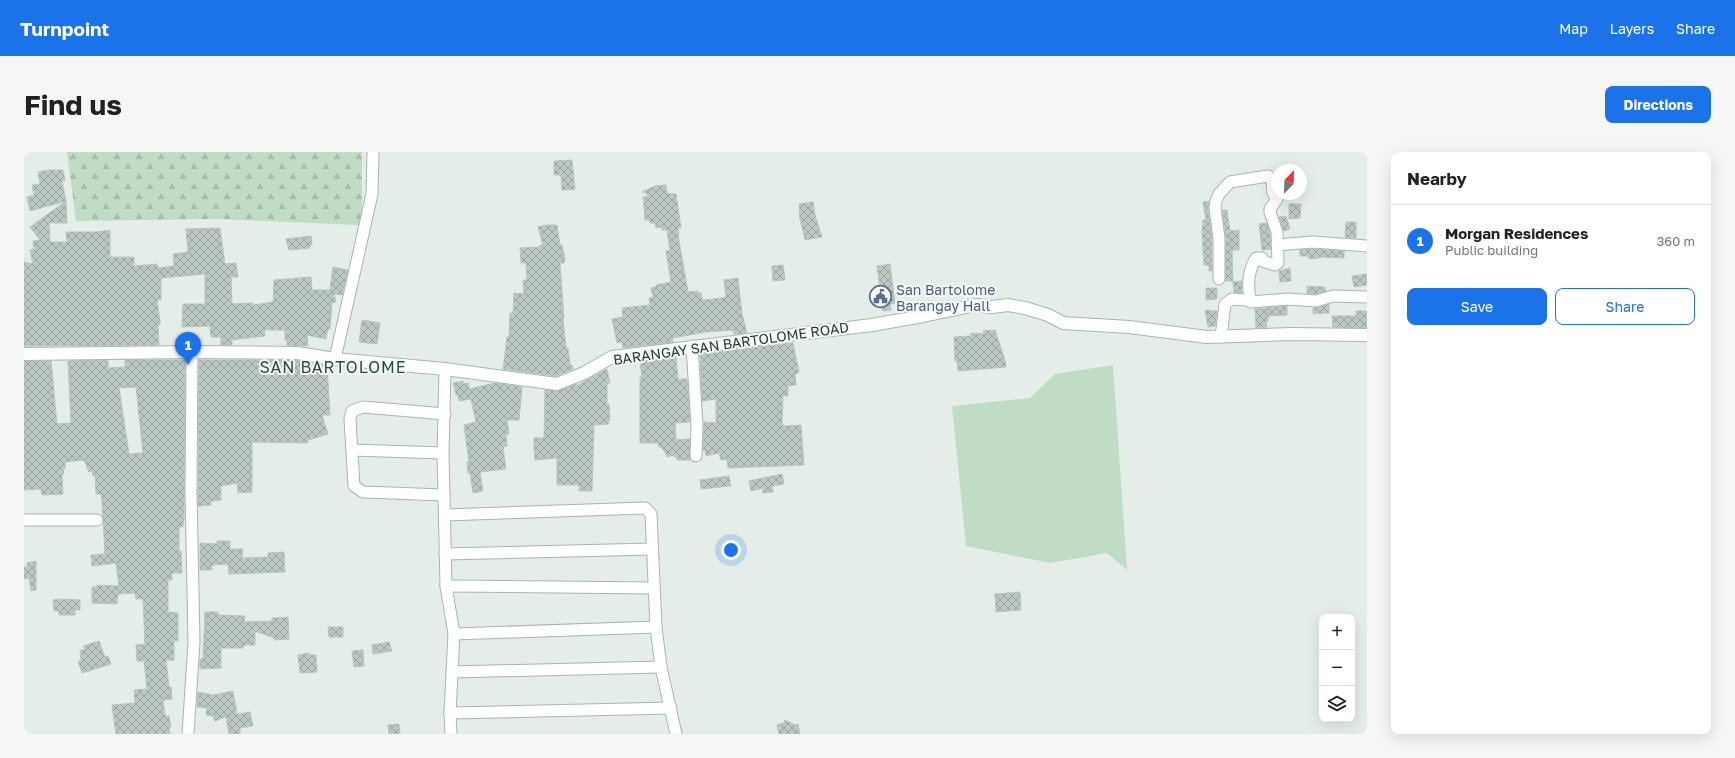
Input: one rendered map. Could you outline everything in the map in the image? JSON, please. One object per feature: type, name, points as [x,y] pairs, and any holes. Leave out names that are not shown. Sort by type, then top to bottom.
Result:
[{"type":"street","points":[[335,359],[372,194],[373,152]]},
{"type":"street","points":[[1218,279],[1219,238],[1216,201],[1219,194],[1230,182],[1268,176],[1272,180],[1273,193],[1277,199],[1270,212],[1277,232],[1278,262],[1275,265],[1267,264],[1262,261],[1262,258],[1256,258],[1252,264],[1250,276],[1250,297],[1247,300]]},
{"type":"street","points":[[1277,245],[1313,242],[1367,246]]},
{"type":"street","points":[[1221,337],[1225,304],[1232,299],[1247,300],[1251,302],[1288,299],[1316,301],[1333,296],[1367,297]]},
{"type":"street","name":"BARANGAY SAN BARTOLOME ROAD","points":[[24,354],[192,352],[297,353],[335,359],[445,369],[557,384],[584,373],[612,356],[872,325],[976,305],[992,307],[1008,305],[1025,308],[1048,315],[1063,323],[1129,327],[1207,338],[1291,334],[1367,335]]},
{"type":"street","points":[[692,346],[697,425],[696,456]]},
{"type":"street","points":[[188,734],[194,642],[191,492],[192,352]]},
{"type":"street","points":[[445,369],[443,453],[446,586],[454,634],[450,713],[451,734]]},
{"type":"street","points":[[444,495],[363,492],[354,486],[350,419],[352,411],[363,407],[445,414]]},
{"type":"street","points":[[352,450],[443,453]]},
{"type":"street","points":[[445,515],[645,508],[651,514],[653,588],[661,667],[676,734]]},
{"type":"street","points":[[24,520],[97,520]]},
{"type":"street","points":[[445,554],[652,549]]},
{"type":"street","points":[[446,586],[653,588]]},
{"type":"street","points":[[454,634],[656,627]]},
{"type":"street","points":[[452,672],[661,667]]},
{"type":"street","points":[[450,713],[671,708]]},
{"type":"green space","points":[[67,152],[362,152],[362,219],[359,225],[219,219],[76,221]]},
{"type":"green space","points":[[1113,365],[1127,570],[1107,553],[1050,563],[966,546],[952,406],[1030,398],[1055,374]]},
{"type":"building","points":[[572,160],[575,189],[562,190],[561,175],[554,175],[554,161]]},
{"type":"building","points":[[63,170],[65,181],[62,181],[66,201],[30,211],[27,197],[34,195],[32,185],[40,184],[38,172]]},
{"type":"building","points":[[666,185],[667,193],[676,194],[681,228],[678,228],[678,235],[688,292],[698,291],[698,293],[701,293],[702,299],[704,300],[726,297],[724,280],[738,278],[742,314],[747,333],[734,334],[733,330],[706,332],[672,338],[673,342],[623,348],[622,342],[617,343],[612,319],[623,317],[622,308],[650,305],[649,298],[653,297],[651,288],[656,287],[656,285],[671,282],[666,251],[670,251],[667,230],[662,230],[662,227],[656,228],[655,223],[650,223],[649,220],[645,220],[643,197],[648,197],[646,193],[642,192],[655,186]]},
{"type":"building","points":[[66,201],[67,223],[49,223],[50,242],[67,242],[66,232],[97,232],[110,230],[110,257],[134,257],[134,266],[157,264],[158,268],[174,266],[173,254],[188,252],[186,229],[220,228],[225,264],[236,263],[238,277],[231,277],[232,304],[253,303],[253,305],[273,302],[274,280],[311,277],[312,290],[330,290],[333,267],[348,270],[342,295],[334,294],[336,302],[332,303],[330,329],[328,329],[326,339],[307,335],[308,346],[287,345],[287,340],[285,340],[285,330],[264,330],[265,336],[232,340],[232,345],[221,345],[221,337],[211,337],[210,326],[182,327],[183,304],[205,304],[205,274],[161,278],[161,300],[157,300],[160,321],[160,325],[158,325],[159,345],[24,346],[24,262],[33,264],[30,250],[34,249],[33,241],[40,240],[30,227]]},
{"type":"building","points":[[1209,201],[1208,209],[1212,238],[1212,271],[1209,271],[1209,265],[1204,265],[1202,233],[1203,220],[1206,220],[1203,202]]},
{"type":"building","points":[[813,202],[815,215],[822,237],[805,240],[799,214],[799,204]]},
{"type":"building","points":[[1289,204],[1301,204],[1300,218],[1289,219]]},
{"type":"building","points":[[1222,210],[1227,210],[1230,231],[1239,230],[1239,250],[1232,250],[1233,281],[1225,281],[1226,238]]},
{"type":"building","points":[[1286,216],[1290,229],[1284,231],[1279,217]]},
{"type":"building","points":[[1346,222],[1356,222],[1356,238],[1345,237]]},
{"type":"building","points":[[1267,223],[1270,233],[1271,249],[1262,250],[1259,224]]},
{"type":"building","points":[[557,225],[560,245],[562,245],[565,259],[564,263],[560,263],[563,319],[566,348],[568,348],[570,365],[572,365],[573,369],[556,376],[503,369],[507,337],[509,337],[510,313],[513,313],[514,293],[524,294],[523,280],[527,280],[526,263],[521,263],[520,248],[540,247],[540,245],[543,245],[538,227]]},
{"type":"building","points":[[311,236],[312,245],[310,245],[310,248],[289,250],[286,239]]},
{"type":"building","points":[[1314,249],[1344,251],[1344,258],[1319,257],[1309,259],[1309,256],[1300,256],[1300,250]]},
{"type":"building","points":[[890,264],[895,303],[890,304],[891,310],[883,311],[877,266]]},
{"type":"building","points":[[783,265],[785,280],[773,281],[772,266]]},
{"type":"building","points":[[1290,268],[1291,281],[1280,282],[1279,271]]},
{"type":"building","points":[[1367,274],[1367,285],[1354,287],[1352,276]]},
{"type":"building","points":[[1242,281],[1242,293],[1234,292],[1233,282]]},
{"type":"building","points":[[1307,286],[1325,287],[1326,291],[1315,294],[1307,293]]},
{"type":"building","points":[[1206,288],[1217,288],[1217,299],[1206,300]]},
{"type":"building","points":[[1329,304],[1329,313],[1313,314],[1313,308]]},
{"type":"building","points":[[1287,306],[1287,315],[1268,316],[1268,321],[1266,321],[1267,327],[1256,328],[1255,309]]},
{"type":"building","points":[[1205,310],[1217,311],[1215,326],[1208,327]]},
{"type":"building","points":[[1356,311],[1367,311],[1367,328],[1333,327],[1332,316],[1356,316]]},
{"type":"building","points":[[362,320],[380,323],[377,344],[359,342]]},
{"type":"building","points":[[995,330],[1006,367],[958,371],[957,361],[955,361],[954,337],[971,336],[971,333],[984,334],[983,331]]},
{"type":"building","points":[[793,343],[799,372],[795,374],[796,385],[788,386],[788,396],[783,396],[782,424],[784,426],[801,425],[804,465],[728,468],[727,459],[721,460],[719,453],[706,456],[705,450],[703,450],[704,422],[716,423],[716,399],[702,401],[700,354]]},
{"type":"building","points":[[676,357],[678,379],[687,379],[690,422],[675,423],[676,440],[690,439],[690,460],[677,460],[677,457],[674,457],[674,455],[667,457],[662,447],[659,447],[658,443],[640,443],[640,377],[642,377],[640,361]]},
{"type":"building","points":[[108,360],[108,368],[125,367],[125,360],[185,360],[184,517],[183,527],[179,527],[179,551],[181,551],[182,573],[172,573],[172,580],[168,580],[168,612],[178,613],[178,641],[174,640],[174,660],[166,660],[172,699],[163,700],[165,716],[169,716],[171,727],[169,727],[170,734],[116,734],[112,705],[135,703],[134,690],[147,689],[144,661],[137,661],[136,645],[145,644],[143,599],[136,599],[135,593],[118,594],[117,604],[92,603],[92,587],[97,587],[97,585],[119,586],[116,563],[92,566],[91,555],[105,554],[102,501],[101,494],[96,494],[95,475],[93,476],[92,471],[89,472],[84,460],[65,462],[65,469],[63,469],[64,474],[62,474],[63,494],[42,495],[41,489],[24,490],[24,361],[51,361],[57,424],[71,423],[68,361]],"holes":[[[136,387],[143,453],[129,454],[119,388]]]},
{"type":"building","points":[[199,360],[296,360],[300,361],[300,363],[327,365],[330,415],[322,415],[328,434],[308,440],[308,443],[252,442],[252,492],[238,493],[237,483],[221,486],[221,500],[211,501],[211,505],[198,506]]},
{"type":"building","points":[[607,369],[610,383],[607,383],[607,404],[609,404],[610,420],[608,421],[609,424],[594,425],[592,491],[579,491],[579,485],[557,485],[557,458],[535,460],[534,438],[544,438],[545,390],[556,391],[576,384],[576,386]]},
{"type":"building","points":[[463,381],[463,384],[468,383],[469,389],[495,383],[522,387],[519,420],[507,420],[509,434],[506,434],[507,446],[503,447],[506,469],[480,472],[483,491],[473,493],[470,473],[468,473],[467,462],[469,462],[464,425],[476,422],[471,399],[459,401],[453,383]]},
{"type":"building","points":[[782,474],[784,484],[772,486],[773,492],[763,493],[763,488],[751,491],[749,481]]},
{"type":"building","points":[[729,476],[731,486],[701,489],[700,480]]},
{"type":"building","points":[[217,541],[230,541],[230,549],[243,549],[242,558],[268,557],[268,553],[284,552],[285,572],[229,574],[228,564],[212,565],[212,570],[200,570],[200,543],[217,544]]},
{"type":"building","points":[[36,561],[36,590],[31,591],[29,578],[24,579],[24,567],[28,567],[27,563]]},
{"type":"building","points":[[1020,592],[1021,610],[996,612],[995,594]]},
{"type":"building","points":[[53,600],[80,600],[80,610],[75,610],[75,615],[59,615],[59,611],[54,611]]},
{"type":"building","points":[[205,612],[218,612],[218,615],[245,616],[244,622],[272,621],[272,618],[288,617],[289,639],[274,640],[274,638],[255,631],[255,645],[244,645],[243,648],[221,648],[221,668],[200,669],[200,659],[203,659]]},
{"type":"building","points":[[328,627],[343,627],[343,637],[329,637]]},
{"type":"building","points":[[99,641],[105,657],[108,656],[111,664],[82,673],[78,661],[81,661],[80,650],[85,650],[83,646]]},
{"type":"building","points":[[389,642],[392,651],[373,654],[372,645]]},
{"type":"building","points":[[363,650],[364,666],[354,667],[352,651]]},
{"type":"building","points":[[309,653],[309,655],[316,655],[317,672],[300,673],[298,655]]},
{"type":"building","points":[[233,691],[237,714],[250,712],[253,726],[240,728],[240,734],[229,734],[226,717],[215,721],[213,716],[206,715],[207,708],[197,707],[198,692],[214,695]]},
{"type":"building","points":[[785,720],[795,725],[798,724],[800,734],[779,734],[777,725],[784,723]]},
{"type":"building","points":[[399,724],[400,734],[389,734],[388,725]]},
{"type":"place","name":"San Bartolome Barangay Hall","points":[[880,297]]},
{"type":"place","name":"Morgan Residences","points":[[188,365]]},
{"type":"district","name":"SAN BARTOLOME","points":[[333,367]]}]
